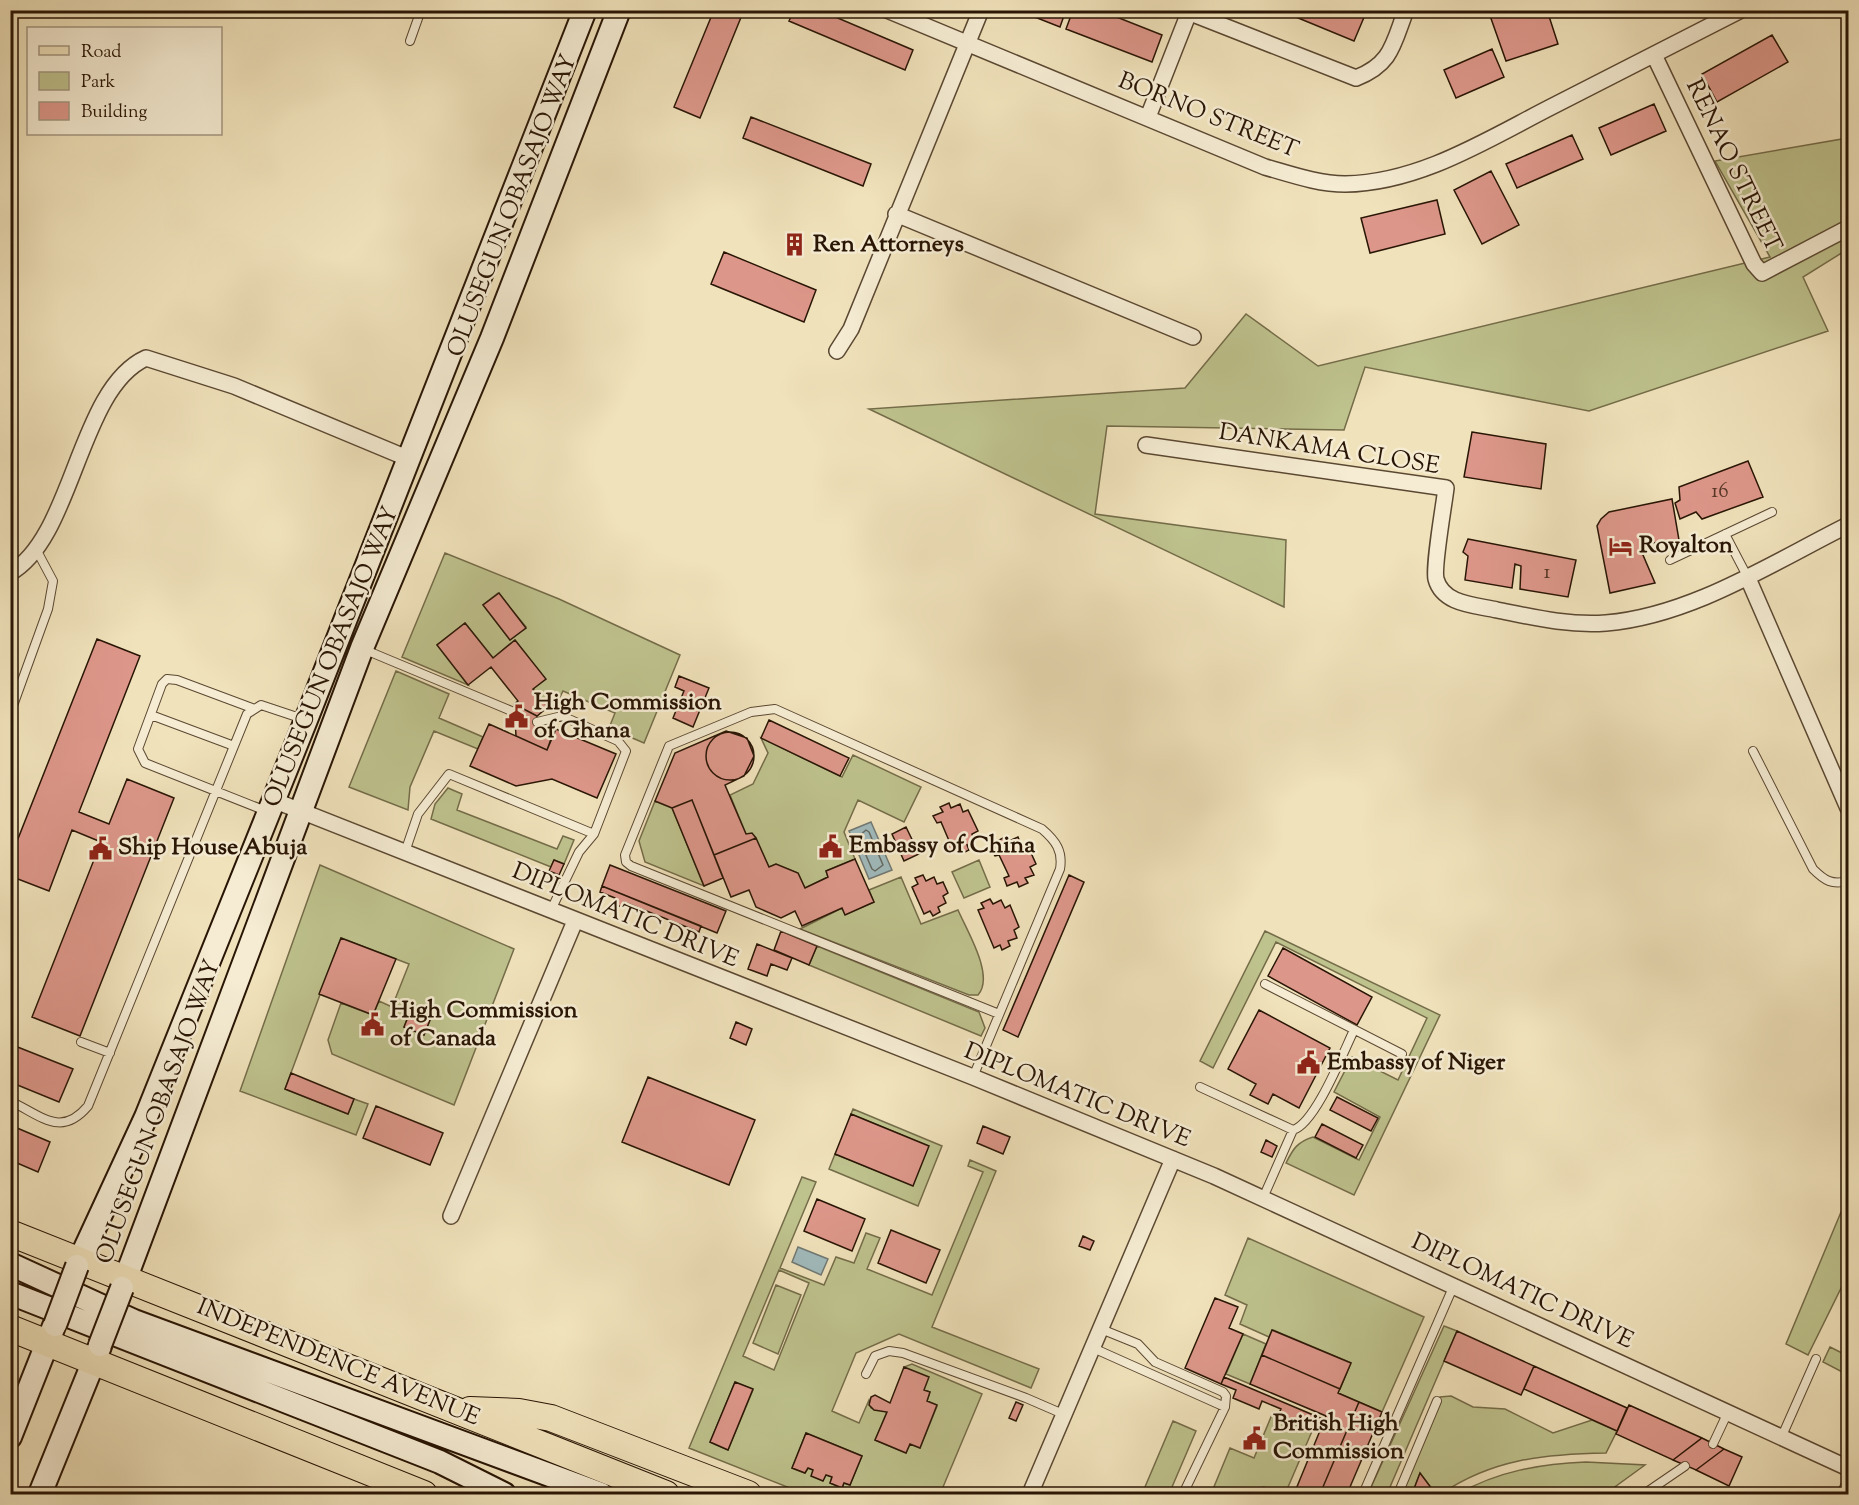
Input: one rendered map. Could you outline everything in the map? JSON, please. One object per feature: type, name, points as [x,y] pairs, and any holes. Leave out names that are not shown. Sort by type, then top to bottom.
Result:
[{"type":"main road","name":"OLUSEGUN OBASAJO WAY","points":[[10,1437],[78,1263],[146,1117],[306,720],[407,458],[585,10]]},
{"type":"main road","name":"OLUSEGUN OBASAJO WAY","points":[[39,1494],[124,1283],[362,648],[492,338],[619,10]]},
{"type":"main road","points":[[363,572],[388,585]]},
{"type":"main road","points":[[146,1117],[181,1131]]},
{"type":"main road","name":"INDEPENDENCE AVENUE","points":[[10,1233],[124,1283],[666,1494]]},
{"type":"main road","name":"INDEPENDENCE AVENUE","points":[[10,1264],[134,1321],[601,1494]]},
{"type":"main road","points":[[10,1293],[440,1462],[504,1494]]},
{"type":"main road","points":[[10,1328],[52,1334],[424,1494]]},
{"type":"main road","points":[[450,1409],[519,1412],[551,1418],[748,1494]]},
{"type":"street","name":"BORNO STREET","points":[[888,10],[1265,167],[1308,179],[1344,184],[1373,181],[1418,171],[1467,150],[1741,10]]},
{"type":"street","points":[[837,351],[851,329],[981,10]]},
{"type":"street","points":[[1148,117],[1187,11],[1356,78],[1374,71],[1387,58],[1406,10]]},
{"type":"street","name":"RENAO STREET","points":[[1654,55],[1754,264],[1762,273],[1848,228]]},
{"type":"street","points":[[896,214],[1193,337]]},
{"type":"street","points":[[10,573],[21,567],[37,551],[99,412],[118,382],[138,362],[146,358],[234,386],[407,458]]},
{"type":"street","name":"DANKAMA CLOSE","points":[[1146,445],[1446,488],[1436,577],[1446,595],[1464,603],[1542,619],[1604,624],[1646,618],[1680,608],[1747,576]]},
{"type":"street","points":[[1848,525],[1747,576],[1848,808]]},
{"type":"street","name":"DIPLOMATIC DRIVE","points":[[271,806],[300,811],[405,852],[550,912],[973,1077],[1173,1159],[1454,1285],[1848,1468]]},
{"type":"street","points":[[451,1216],[575,921]]},
{"type":"street","points":[[1030,1494],[1173,1159]]},
{"type":"lane","points":[[410,40],[421,10]]},
{"type":"lane","points":[[1670,560],[1772,512]]},
{"type":"lane","points":[[1725,534],[1747,576]]},
{"type":"lane","points":[[10,714],[48,609],[53,581],[37,551]]},
{"type":"lane","points":[[362,648],[514,712]]},
{"type":"lane","points":[[252,708],[177,680],[167,679],[162,684],[138,749],[145,763],[217,790],[271,806]]},
{"type":"lane","points":[[10,1101],[57,1123],[68,1124],[78,1118],[88,1106],[247,714],[252,708],[261,705],[274,707],[306,720]]},
{"type":"lane","points":[[973,1077],[1060,869],[1062,857],[1058,846],[1042,829],[775,709],[751,712],[669,746],[625,855],[626,862],[631,866],[999,1014]]},
{"type":"lane","points":[[151,715],[234,746]]},
{"type":"lane","points":[[537,722],[562,716],[618,741],[626,751],[594,834],[579,852],[550,912]]},
{"type":"lane","points":[[1753,752],[1813,869],[1825,881],[1837,884],[1848,881]]},
{"type":"lane","points":[[405,852],[418,814],[449,774],[594,834]]},
{"type":"lane","points":[[1265,984],[1402,1054]]},
{"type":"lane","points":[[1263,1198],[1293,1130],[1307,1122],[1354,1030]]},
{"type":"lane","points":[[81,1041],[110,1053]]},
{"type":"lane","points":[[1200,1087],[1293,1130]]},
{"type":"lane","points":[[1363,1494],[1454,1285]]},
{"type":"lane","points":[[1101,1329],[1138,1344],[1155,1362],[1223,1392],[1226,1396],[1225,1407],[1183,1494]]},
{"type":"lane","points":[[1093,1348],[1225,1407]]},
{"type":"lane","points":[[866,1374],[875,1356],[889,1351],[903,1353],[1063,1414]]},
{"type":"lane","points":[[1782,1436],[1816,1359]]},
{"type":"lane","points":[[1398,1494],[1437,1401]]},
{"type":"lane","points":[[1713,1443],[1728,1411]]},
{"type":"lane","points":[[1649,1493],[1685,1466]]},
{"type":"lane","points":[[1841,1494],[1848,1479]]},
{"type":"green space","points":[[1848,138],[1848,249],[1803,277],[1828,331],[1589,411],[1365,367],[1344,430],[1107,426],[1095,514],[1286,540],[1284,607],[869,409],[1185,388],[1246,314],[1318,366],[1770,257],[1715,161]]},
{"type":"green space","points":[[445,553],[559,599],[680,655],[644,743],[609,728],[615,713],[563,691],[556,705],[548,707],[533,689],[545,679],[515,640],[493,658],[465,623],[437,645],[468,685],[402,657]],"holes":[[[498,593],[526,627],[510,640],[483,605]]]},
{"type":"green space","points":[[396,671],[449,694],[439,718],[483,737],[478,749],[434,731],[410,787],[408,810],[349,787]]},
{"type":"green space","points":[[761,738],[842,777],[853,755],[921,787],[904,822],[858,800],[844,832],[855,859],[826,871],[828,877],[805,888],[798,873],[776,864],[769,867],[752,834],[746,834],[730,795],[753,784],[768,753]]},
{"type":"green space","points":[[448,788],[462,794],[457,810],[557,849],[563,836],[574,840],[564,864],[554,860],[551,867],[431,819],[435,804]]},
{"type":"green space","points":[[655,801],[672,808],[704,886],[645,862],[639,841]]},
{"type":"green space","points":[[979,860],[990,887],[964,898],[952,872]]},
{"type":"green space","points":[[320,865],[514,949],[454,1105],[332,1054],[328,1040],[341,1003],[373,1015],[379,1001],[392,1007],[409,964],[341,938],[285,1089],[348,1114],[354,1099],[368,1104],[356,1135],[240,1091]],"holes":[[[412,1007],[432,1015],[424,1035],[404,1027]]]},
{"type":"green space","points":[[901,877],[921,924],[958,910],[982,965],[982,987],[978,995],[969,995],[800,929],[842,908],[845,914],[874,902],[869,890]]},
{"type":"green space","points":[[1265,931],[1440,1015],[1354,1195],[1286,1163],[1296,1147],[1313,1137],[1359,1160],[1380,1117],[1334,1092],[1352,1057],[1398,1080],[1427,1018],[1276,942],[1213,1068],[1200,1061]]},
{"type":"green space","points":[[817,946],[979,1012],[985,1028],[981,1036],[809,965]]},
{"type":"green space","points":[[853,1109],[942,1146],[918,1206],[829,1169],[835,1154],[912,1185],[928,1146],[851,1114]]},
{"type":"green space","points":[[970,1160],[996,1171],[932,1327],[1039,1369],[1031,1388],[899,1334],[856,1353],[832,1411],[859,1423],[869,1400],[871,1408],[887,1412],[875,1440],[906,1453],[910,1444],[920,1448],[937,1406],[927,1401],[930,1392],[924,1390],[904,1367],[912,1364],[982,1394],[943,1487],[960,1494],[805,1494],[689,1448],[802,1177],[816,1182],[780,1268],[824,1285],[836,1257],[854,1263],[866,1233],[880,1238],[867,1269],[932,1295],[983,1172],[968,1166]],"holes":[[[779,1270],[809,1283],[774,1370],[743,1356]],[[735,1382],[753,1390],[728,1450],[710,1442]],[[806,1433],[862,1456],[850,1485],[844,1483],[842,1488],[830,1483],[832,1477],[808,1468],[805,1473],[792,1468]]]},
{"type":"green space","points":[[1841,1212],[1848,1216],[1848,1274],[1808,1355],[1786,1344]]},
{"type":"green space","points":[[1248,1238],[1424,1317],[1382,1412],[1338,1393],[1351,1363],[1273,1330],[1269,1337],[1240,1324],[1247,1305],[1225,1295]]},
{"type":"green space","points":[[776,1285],[801,1295],[778,1354],[753,1343]]},
{"type":"green space","points":[[1444,1326],[1457,1331],[1387,1494],[1368,1494]]},
{"type":"green space","points":[[1243,1334],[1266,1344],[1250,1384],[1226,1374]]},
{"type":"green space","points":[[1830,1347],[1848,1356],[1848,1375],[1823,1362]]},
{"type":"green space","points":[[1451,1396],[1473,1407],[1505,1409],[1553,1433],[1592,1420],[1617,1431],[1606,1453],[1540,1457],[1520,1461],[1480,1473],[1441,1494],[1436,1494],[1420,1473],[1412,1494],[1399,1494],[1440,1397]]},
{"type":"green space","points":[[1273,1412],[1313,1429],[1285,1494],[1263,1487],[1260,1494],[1211,1494],[1230,1448],[1254,1458]]},
{"type":"green space","points":[[1173,1421],[1196,1431],[1169,1494],[1142,1494]]},
{"type":"green space","points":[[1586,1462],[1645,1465],[1605,1494],[1458,1494],[1488,1480],[1520,1470]]},
{"type":"water","points":[[871,822],[892,870],[869,879],[849,831]]},
{"type":"water","points":[[798,1247],[828,1259],[821,1275],[792,1262]]},
{"type":"building","points":[[714,10],[744,10],[700,118],[674,107]]},
{"type":"building","points":[[794,10],[819,10],[913,50],[905,70],[789,21]]},
{"type":"building","points":[[1017,10],[1066,10],[1060,27]]},
{"type":"building","points":[[1073,10],[1099,10],[1162,35],[1152,62],[1066,29]]},
{"type":"building","points":[[1293,10],[1352,10],[1365,15],[1354,41],[1291,15]]},
{"type":"building","points":[[1488,10],[1547,10],[1558,44],[1506,61]]},
{"type":"building","points":[[1772,35],[1788,62],[1717,102],[1702,74]]},
{"type":"building","points":[[1492,49],[1504,77],[1456,98],[1444,70]]},
{"type":"building","points":[[1654,104],[1666,131],[1611,155],[1599,128]]},
{"type":"building","points":[[751,117],[871,164],[863,186],[743,138]]},
{"type":"building","points":[[1572,135],[1583,159],[1517,188],[1506,164]]},
{"type":"building","points":[[1491,171],[1519,225],[1482,244],[1454,190]]},
{"type":"building","points":[[1437,200],[1445,234],[1370,253],[1361,218]]},
{"type":"building","name":"Ren Attorneys","points":[[792,234],[803,241],[799,254],[786,249]]},
{"type":"building","points":[[724,252],[816,290],[804,322],[711,284]]},
{"type":"building","points":[[1472,432],[1546,444],[1541,489],[1464,477]]},
{"type":"building","name":"Royalton","points":[[1748,461],[1763,497],[1702,519],[1696,512],[1680,519],[1675,503],[1680,500],[1679,487]]},
{"type":"building","name":"Royalton","points":[[1672,499],[1679,540],[1643,544],[1640,548],[1655,583],[1610,593],[1597,526],[1601,519],[1609,512]]},
{"type":"building","points":[[1468,539],[1576,560],[1568,597],[1520,589],[1521,566],[1515,564],[1512,588],[1465,580],[1468,556],[1463,552]]},
{"type":"building","points":[[499,593],[526,628],[510,640],[483,605]]},
{"type":"building","points":[[465,623],[493,658],[515,640],[546,679],[533,689],[548,707],[537,716],[514,704],[518,701],[491,667],[468,685],[437,645]]},
{"type":"building","points":[[97,639],[140,656],[79,812],[109,824],[127,779],[174,798],[80,1036],[32,1017],[101,842],[72,830],[49,891],[10,876],[10,859]]},
{"type":"building","points":[[679,676],[709,688],[693,727],[673,718],[684,691],[675,687]]},
{"type":"building","points":[[514,704],[537,716],[538,733],[551,739],[547,750],[516,736]]},
{"type":"building","points":[[769,720],[849,758],[840,776],[761,738]]},
{"type":"building","points":[[489,724],[547,750],[556,729],[616,754],[597,798],[552,779],[516,786],[470,766]]},
{"type":"building","points":[[726,731],[747,738],[754,756],[744,776],[725,785],[746,834],[752,833],[756,838],[769,867],[776,864],[798,873],[805,888],[828,877],[826,871],[855,859],[874,902],[845,915],[842,908],[802,926],[795,911],[781,918],[756,907],[749,890],[731,897],[692,800],[672,808],[655,801],[675,753]]},
{"type":"building","points":[[730,732],[747,739],[754,756],[747,773],[730,780],[713,773],[706,756],[713,739]]},
{"type":"building","points":[[692,800],[723,878],[704,886],[672,808]]},
{"type":"building","points":[[949,803],[951,808],[960,804],[963,812],[968,810],[978,831],[972,834],[975,842],[967,845],[969,850],[961,854],[958,849],[949,853],[945,845],[950,843],[941,822],[937,823],[933,816],[943,812],[940,807]]},
{"type":"building","points":[[906,827],[919,854],[904,861],[892,834]]},
{"type":"building","points":[[1007,836],[1009,841],[1018,837],[1021,845],[1026,842],[1036,864],[1030,867],[1034,875],[1025,878],[1028,883],[1019,887],[1017,882],[1007,886],[1004,878],[1009,876],[999,855],[995,856],[991,849],[1001,845],[999,840]]},
{"type":"building","points":[[756,838],[769,867],[776,864],[798,873],[805,888],[828,877],[826,871],[855,859],[874,902],[845,915],[842,908],[802,926],[795,911],[781,918],[756,907],[749,890],[731,897],[714,855]]},
{"type":"building","points":[[554,860],[564,864],[559,875],[549,871]]},
{"type":"building","points":[[610,865],[726,911],[717,933],[602,886]]},
{"type":"building","points":[[923,875],[926,881],[934,877],[937,884],[943,882],[948,893],[943,896],[946,903],[938,907],[940,912],[933,916],[930,911],[924,914],[912,887],[918,884],[915,878]]},
{"type":"building","points":[[1069,875],[1084,882],[1018,1037],[1003,1030]]},
{"type":"building","points":[[602,886],[701,926],[699,932],[624,902],[622,907],[613,904],[615,898],[600,892]]},
{"type":"building","points":[[990,899],[993,904],[1001,900],[1005,908],[1010,905],[1019,927],[1014,930],[1017,938],[1008,941],[1010,946],[1002,950],[1000,945],[994,948],[978,910],[984,908],[981,903]]},
{"type":"building","points":[[781,931],[817,946],[809,965],[774,950]]},
{"type":"building","points":[[341,938],[396,959],[373,1015],[319,994]]},
{"type":"building","points":[[757,944],[792,958],[787,970],[771,964],[767,976],[748,969]]},
{"type":"building","points":[[1283,948],[1372,997],[1357,1025],[1268,976]]},
{"type":"building","points":[[412,1007],[432,1015],[424,1035],[404,1027]]},
{"type":"building","points":[[1259,1010],[1330,1048],[1299,1108],[1273,1094],[1268,1104],[1250,1095],[1256,1084],[1228,1069]]},
{"type":"building","points":[[736,1022],[752,1029],[746,1045],[730,1038]]},
{"type":"building","points":[[10,1044],[73,1069],[59,1102],[10,1082]]},
{"type":"building","points":[[291,1073],[354,1099],[348,1114],[285,1089]]},
{"type":"building","points":[[648,1077],[755,1120],[729,1185],[622,1142]]},
{"type":"building","points":[[1337,1097],[1378,1118],[1371,1131],[1330,1110]]},
{"type":"building","points":[[376,1106],[443,1133],[430,1165],[363,1138]]},
{"type":"building","points":[[851,1114],[929,1146],[913,1186],[835,1154]]},
{"type":"building","points":[[1322,1124],[1363,1145],[1356,1158],[1315,1137]]},
{"type":"building","points":[[10,1125],[50,1142],[38,1172],[10,1160]]},
{"type":"building","points":[[983,1126],[1010,1137],[1003,1154],[977,1143]]},
{"type":"building","points":[[1266,1140],[1277,1146],[1272,1157],[1261,1152]]},
{"type":"building","points":[[817,1199],[865,1219],[852,1251],[804,1231]]},
{"type":"building","points":[[891,1230],[940,1250],[926,1283],[878,1263]]},
{"type":"building","points":[[1083,1236],[1094,1241],[1090,1250],[1079,1246]]},
{"type":"building","points":[[1215,1298],[1238,1307],[1229,1328],[1243,1334],[1221,1384],[1185,1368]]},
{"type":"building","points":[[1272,1330],[1351,1363],[1338,1393],[1382,1412],[1347,1494],[1294,1494],[1326,1416],[1250,1384]]},
{"type":"building","points":[[1272,1330],[1351,1363],[1338,1393],[1382,1412],[1347,1494],[1294,1494],[1326,1416],[1250,1384]]},
{"type":"building","points":[[1272,1330],[1351,1363],[1340,1389],[1262,1355]]},
{"type":"building","points":[[1457,1331],[1534,1366],[1521,1395],[1444,1361]]},
{"type":"building","points":[[1534,1366],[1627,1408],[1617,1431],[1524,1389]]},
{"type":"building","points":[[904,1367],[929,1377],[924,1390],[930,1392],[927,1401],[937,1405],[920,1448],[910,1444],[906,1453],[875,1440],[887,1412],[874,1410],[869,1405],[871,1397],[875,1395],[890,1403]]},
{"type":"building","points":[[1224,1377],[1325,1420],[1322,1426],[1308,1420],[1304,1428],[1277,1417],[1281,1409],[1262,1401],[1259,1409],[1233,1398],[1236,1390],[1221,1384]]},
{"type":"building","points":[[735,1382],[753,1389],[728,1450],[710,1442]]},
{"type":"building","points":[[1016,1402],[1023,1405],[1016,1421],[1009,1418]]},
{"type":"building","points":[[1359,1402],[1382,1412],[1347,1494],[1320,1494]]},
{"type":"building","points":[[1629,1405],[1702,1438],[1673,1460],[1616,1434]]},
{"type":"building","points":[[806,1433],[862,1456],[850,1485],[844,1483],[842,1488],[830,1483],[832,1477],[826,1475],[823,1481],[811,1476],[813,1470],[808,1468],[805,1473],[792,1468]]},
{"type":"building","points":[[1702,1438],[1724,1449],[1696,1470],[1673,1460]]},
{"type":"building","points":[[1724,1449],[1742,1457],[1729,1486],[1696,1470]]},
{"type":"building","points":[[1420,1473],[1432,1489],[1430,1494],[1412,1494]]},
{"type":"place","name":"Ren Attorneys","points":[[795,245]]},
{"type":"place","name":"Royalton","points":[[1621,546]]},
{"type":"place","name":"High Commission of Ghana","points":[[516,717]]},
{"type":"place","name":"Embassy of China","points":[[831,846]]},
{"type":"place","name":"Ship House Abuja","points":[[100,848]]},
{"type":"place","name":"High Commission of Canada","points":[[372,1025]]},
{"type":"place","name":"Embassy of Niger","points":[[1309,1063]]},
{"type":"place","name":"British High Commission","points":[[1255,1438]]}]
